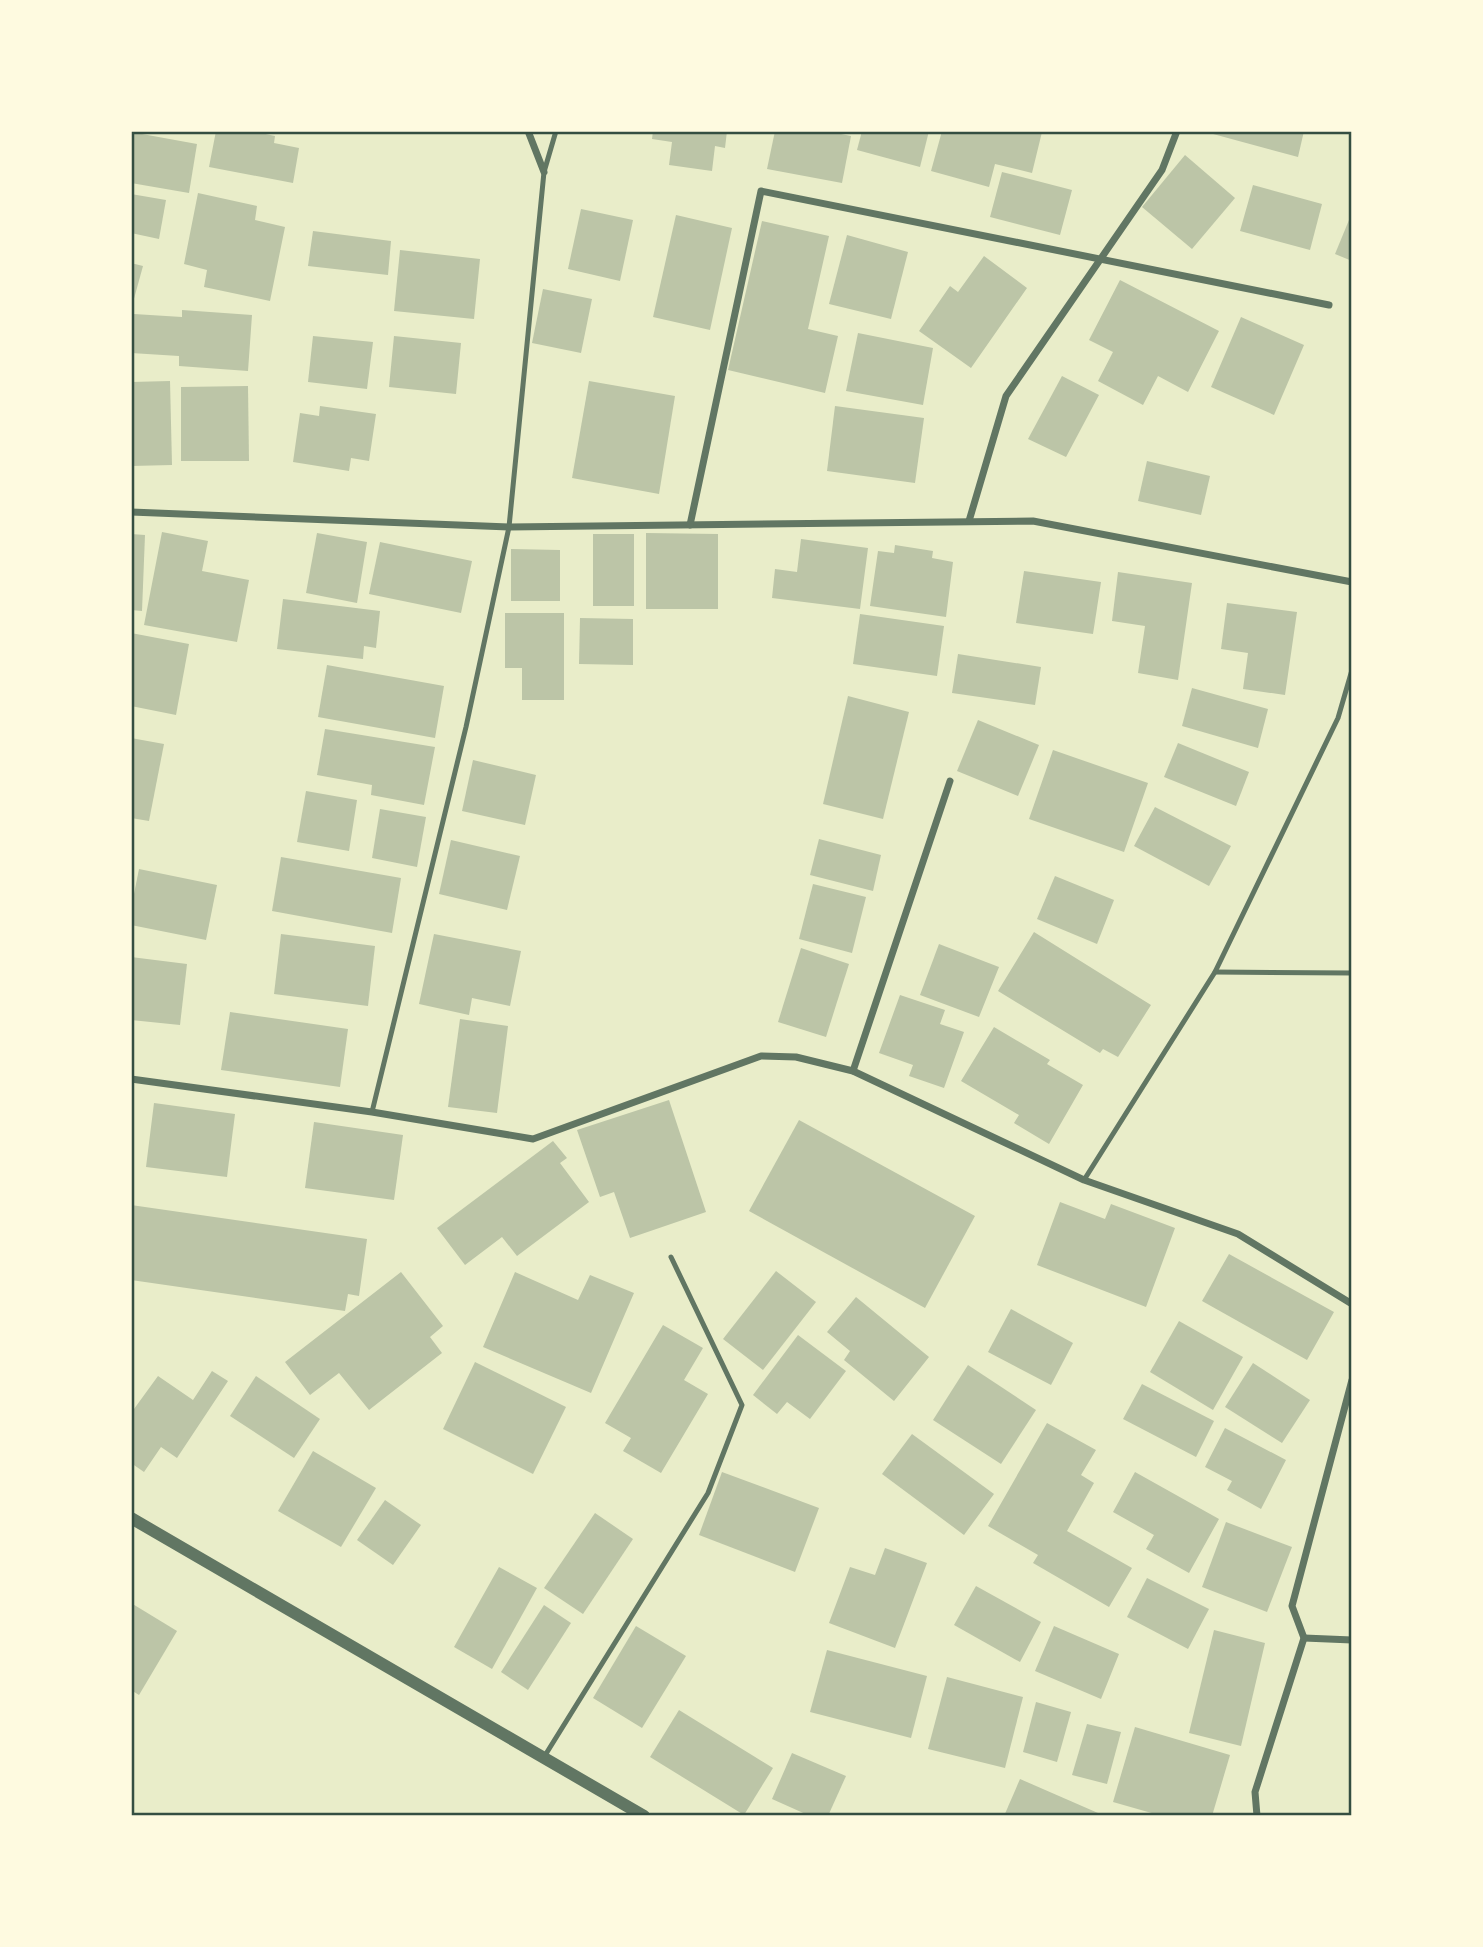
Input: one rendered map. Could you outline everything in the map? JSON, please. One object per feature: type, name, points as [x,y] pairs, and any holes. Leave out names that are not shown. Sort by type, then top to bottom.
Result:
[{"type":"street","points":[[528,131],[544,172]]},
{"type":"street","points":[[969,521],[1006,396],[1162,170],[1177,131]]},
{"type":"street","points":[[690,525],[761,191],[1329,305]]},
{"type":"street","points":[[131,512],[509,527],[1032,521],[1352,582]]},
{"type":"street","points":[[853,1071],[950,781]]},
{"type":"street","points":[[131,1079],[372,1112],[533,1139],[761,1056],[796,1056],[853,1071],[1084,1180],[1237,1234],[1352,1304]]},
{"type":"street","points":[[1257,1816],[1255,1792],[1304,1638],[1293,1606],[1352,1380]]},
{"type":"street","points":[[131,1518],[644,1816]]},
{"type":"street","points":[[1304,1638],[1352,1640]]},
{"type":"lane","points":[[372,1112],[466,727],[509,527],[544,172],[556,131]]},
{"type":"lane","points":[[1084,1180],[1215,972],[1338,718],[1352,670]]},
{"type":"lane","points":[[1215,972],[1352,973]]},
{"type":"lane","points":[[544,1757],[708,1493],[742,1405],[671,1257]]},
{"type":"building","points":[[216,131],[252,131],[275,136],[274,143],[299,148],[293,183],[209,167]]},
{"type":"building","points":[[653,131],[727,131],[725,148],[715,146],[712,171],[669,165],[672,142],[652,139]]},
{"type":"building","points":[[775,131],[826,131],[851,136],[842,183],[767,169]]},
{"type":"building","points":[[862,131],[929,131],[920,167],[857,150]]},
{"type":"building","points":[[942,131],[1042,132],[1032,173],[995,164],[989,187],[931,171]]},
{"type":"building","points":[[1202,131],[1304,131],[1298,157]]},
{"type":"building","points":[[131,132],[197,144],[189,193],[131,183]]},
{"type":"building","points":[[1185,155],[1235,198],[1192,249],[1142,207]]},
{"type":"building","points":[[1002,172],[1072,190],[1060,235],[990,217]]},
{"type":"building","points":[[1253,185],[1322,204],[1310,250],[1240,231]]},
{"type":"building","points":[[198,193],[257,206],[255,220],[285,227],[270,301],[204,287],[207,270],[184,264]]},
{"type":"building","points":[[131,194],[166,200],[159,239],[131,233]]},
{"type":"building","points":[[581,209],[633,220],[620,281],[568,269]]},
{"type":"building","points":[[676,215],[732,228],[710,330],[653,317]]},
{"type":"building","points":[[1349,220],[1352,221],[1352,261],[1335,254]]},
{"type":"building","points":[[762,221],[829,236],[808,329],[838,336],[825,393],[728,370]]},
{"type":"building","points":[[313,231],[391,241],[388,275],[308,266]]},
{"type":"building","points":[[847,235],[908,252],[891,319],[829,304]]},
{"type":"building","points":[[400,250],[480,259],[474,319],[394,311]]},
{"type":"building","points":[[984,256],[1027,288],[971,368],[919,331],[950,286],[958,292]]},
{"type":"building","points":[[131,263],[143,266],[132,306],[131,306]]},
{"type":"building","points":[[1120,280],[1219,331],[1188,392],[1158,376],[1143,405],[1098,381],[1113,352],[1089,340]]},
{"type":"building","points":[[543,289],[592,299],[581,353],[532,343]]},
{"type":"building","points":[[182,310],[252,315],[248,371],[179,366],[179,356],[131,353],[134,314],[182,317]]},
{"type":"building","points":[[1241,317],[1304,345],[1274,415],[1211,387]]},
{"type":"building","points":[[858,333],[933,348],[923,405],[846,391]]},
{"type":"building","points":[[313,336],[373,342],[367,389],[308,382]]},
{"type":"building","points":[[394,336],[461,343],[456,394],[389,387]]},
{"type":"building","points":[[1062,376],[1099,395],[1066,457],[1028,439]]},
{"type":"building","points":[[170,381],[172,465],[131,466],[131,382]]},
{"type":"building","points":[[589,381],[675,396],[659,494],[572,478]]},
{"type":"building","points":[[248,386],[249,461],[181,461],[181,387]]},
{"type":"building","points":[[320,406],[376,414],[369,461],[351,458],[349,471],[293,462],[300,413],[319,416]]},
{"type":"building","points":[[835,406],[924,418],[915,483],[827,471]]},
{"type":"building","points":[[1147,461],[1210,476],[1201,515],[1138,501]]},
{"type":"building","points":[[162,532],[208,541],[202,571],[249,580],[237,642],[144,625]]},
{"type":"building","points":[[317,533],[367,542],[357,603],[306,593]]},
{"type":"building","points":[[646,533],[718,534],[718,609],[646,609]]},
{"type":"building","points":[[131,534],[145,535],[142,611],[131,610]]},
{"type":"building","points":[[593,534],[634,534],[634,606],[593,606]]},
{"type":"building","points":[[801,539],[868,548],[860,609],[772,598],[775,569],[797,572]]},
{"type":"building","points":[[380,542],[472,561],[461,613],[369,594]]},
{"type":"building","points":[[895,545],[933,551],[932,558],[953,562],[946,617],[870,606],[878,551],[894,553]]},
{"type":"building","points":[[511,549],[560,550],[560,601],[511,601]]},
{"type":"building","points":[[1024,571],[1101,582],[1093,634],[1016,623]]},
{"type":"building","points":[[1118,572],[1192,583],[1178,680],[1138,673],[1145,626],[1112,621]]},
{"type":"building","points":[[283,599],[380,611],[376,648],[364,646],[363,659],[277,649]]},
{"type":"building","points":[[1227,603],[1297,612],[1285,695],[1243,689],[1248,653],[1221,649]]},
{"type":"building","points":[[505,613],[564,613],[564,700],[522,700],[522,668],[505,668]]},
{"type":"building","points":[[860,614],[944,626],[937,676],[853,664]]},
{"type":"building","points":[[580,618],[633,619],[633,665],[579,664]]},
{"type":"building","points":[[131,633],[189,644],[176,715],[131,706]]},
{"type":"building","points":[[958,654],[1041,667],[1035,705],[952,693]]},
{"type":"building","points":[[327,665],[444,686],[435,738],[318,717]]},
{"type":"building","points":[[1192,688],[1268,709],[1258,748],[1182,726]]},
{"type":"building","points":[[848,696],[909,712],[883,819],[823,804]]},
{"type":"building","points":[[978,720],[1039,745],[1018,796],[957,771]]},
{"type":"building","points":[[325,729],[435,747],[424,805],[371,795],[372,785],[317,775]]},
{"type":"building","points":[[131,738],[164,744],[149,821],[131,818]]},
{"type":"building","points":[[1178,743],[1249,772],[1236,806],[1164,777]]},
{"type":"building","points":[[1053,750],[1148,783],[1124,852],[1029,819]]},
{"type":"building","points":[[473,760],[536,775],[525,825],[462,811]]},
{"type":"building","points":[[306,791],[357,800],[349,851],[297,842]]},
{"type":"building","points":[[1155,807],[1231,846],[1209,886],[1134,846]]},
{"type":"building","points":[[380,809],[426,817],[417,867],[372,858]]},
{"type":"building","points":[[819,839],[881,855],[873,891],[810,875]]},
{"type":"building","points":[[451,840],[520,856],[507,910],[439,894]]},
{"type":"building","points":[[281,857],[401,878],[392,933],[272,911]]},
{"type":"building","points":[[139,869],[217,885],[206,940],[131,925],[131,909]]},
{"type":"building","points":[[1055,876],[1114,900],[1097,944],[1037,919]]},
{"type":"building","points":[[813,884],[866,897],[852,953],[799,939]]},
{"type":"building","points":[[1034,932],[1151,1005],[1118,1057],[1103,1049],[1100,1053],[998,991]]},
{"type":"building","points":[[281,934],[375,946],[368,1006],[274,994]]},
{"type":"building","points":[[434,934],[521,951],[510,1006],[472,998],[469,1015],[419,1004]]},
{"type":"building","points":[[939,944],[999,967],[979,1017],[920,995]]},
{"type":"building","points":[[801,948],[849,964],[826,1037],[778,1022]]},
{"type":"building","points":[[131,957],[187,964],[180,1025],[131,1020]]},
{"type":"building","points":[[900,995],[945,1010],[940,1024],[964,1032],[944,1088],[909,1076],[913,1065],[879,1053]]},
{"type":"building","points":[[230,1012],[348,1029],[340,1087],[221,1070]]},
{"type":"building","points":[[460,1019],[508,1026],[497,1113],[448,1107]]},
{"type":"building","points":[[994,1027],[1050,1060],[1047,1064],[1083,1085],[1049,1144],[1014,1123],[1019,1115],[961,1081]]},
{"type":"building","points":[[669,1100],[706,1212],[630,1238],[614,1192],[600,1197],[577,1130]]},
{"type":"building","points":[[154,1103],[235,1114],[227,1177],[146,1167]]},
{"type":"building","points":[[799,1120],[975,1216],[925,1308],[749,1211]]},
{"type":"building","points":[[314,1122],[403,1135],[394,1200],[305,1188]]},
{"type":"building","points":[[553,1141],[567,1158],[560,1163],[589,1202],[517,1256],[502,1237],[465,1265],[437,1228]]},
{"type":"building","points":[[1060,1202],[1105,1219],[1111,1204],[1175,1228],[1146,1307],[1037,1265]]},
{"type":"building","points":[[131,1205],[367,1239],[359,1296],[348,1294],[345,1311],[131,1280]]},
{"type":"building","points":[[1229,1254],[1334,1312],[1307,1360],[1202,1301]]},
{"type":"building","points":[[776,1271],[816,1302],[763,1370],[723,1339]]},
{"type":"building","points":[[401,1272],[443,1326],[430,1337],[442,1353],[369,1410],[339,1373],[310,1395],[285,1362]]},
{"type":"building","points":[[515,1272],[578,1300],[590,1275],[634,1293],[591,1393],[483,1347]]},
{"type":"building","points":[[856,1297],[929,1357],[894,1401],[844,1360],[850,1351],[827,1332]]},
{"type":"building","points":[[1011,1309],[1073,1343],[1051,1385],[988,1352]]},
{"type":"building","points":[[1179,1321],[1243,1357],[1213,1410],[1150,1372]]},
{"type":"building","points":[[663,1325],[703,1348],[684,1380],[708,1394],[661,1473],[623,1451],[631,1438],[605,1423]]},
{"type":"building","points":[[798,1335],[846,1371],[810,1419],[787,1402],[777,1414],[753,1395]]},
{"type":"building","points":[[475,1362],[566,1407],[533,1474],[443,1429]]},
{"type":"building","points":[[1253,1363],[1310,1400],[1282,1443],[1225,1407]]},
{"type":"building","points":[[968,1365],[1036,1410],[1001,1464],[933,1420]]},
{"type":"building","points":[[212,1371],[228,1381],[177,1458],[161,1447],[144,1472],[131,1463],[131,1407],[134,1409],[158,1376],[193,1400]]},
{"type":"building","points":[[256,1376],[320,1419],[294,1458],[230,1416]]},
{"type":"building","points":[[1142,1384],[1214,1421],[1196,1457],[1123,1419]]},
{"type":"building","points":[[1047,1423],[1096,1450],[1081,1475],[1094,1483],[1067,1531],[1132,1568],[1109,1607],[1033,1563],[1038,1555],[988,1526]]},
{"type":"building","points":[[1225,1428],[1286,1460],[1261,1509],[1227,1490],[1232,1481],[1205,1467]]},
{"type":"building","points":[[912,1434],[994,1494],[964,1535],[882,1474]]},
{"type":"building","points":[[313,1451],[376,1488],[341,1547],[278,1511]]},
{"type":"building","points":[[722,1472],[819,1508],[795,1572],[699,1535]]},
{"type":"building","points":[[1135,1472],[1219,1519],[1189,1573],[1146,1549],[1154,1535],[1113,1512]]},
{"type":"building","points":[[385,1500],[421,1525],[393,1565],[357,1540]]},
{"type":"building","points":[[595,1513],[633,1539],[583,1614],[544,1588]]},
{"type":"building","points":[[1226,1522],[1292,1547],[1267,1612],[1202,1587]]},
{"type":"building","points":[[885,1548],[927,1563],[895,1648],[829,1623],[850,1567],[875,1575]]},
{"type":"building","points":[[499,1567],[537,1588],[492,1669],[454,1647]]},
{"type":"building","points":[[1147,1578],[1209,1609],[1188,1649],[1127,1617]]},
{"type":"building","points":[[976,1586],[1041,1622],[1020,1662],[954,1625]]},
{"type":"building","points":[[131,1603],[177,1631],[139,1695],[131,1690]]},
{"type":"building","points":[[544,1605],[571,1623],[528,1690],[501,1672]]},
{"type":"building","points":[[636,1626],[686,1656],[642,1728],[593,1698]]},
{"type":"building","points":[[1054,1626],[1119,1654],[1101,1699],[1035,1671]]},
{"type":"building","points":[[1214,1630],[1265,1643],[1241,1746],[1189,1733]]},
{"type":"building","points":[[827,1650],[927,1676],[911,1738],[810,1712]]},
{"type":"building","points":[[947,1677],[1023,1697],[1005,1768],[928,1749]]},
{"type":"building","points":[[1036,1702],[1071,1712],[1057,1762],[1023,1752]]},
{"type":"building","points":[[679,1710],[773,1768],[744,1815],[650,1757]]},
{"type":"building","points":[[1087,1724],[1121,1732],[1107,1784],[1072,1775]]},
{"type":"building","points":[[1135,1727],[1230,1755],[1212,1816],[1162,1816],[1113,1802]]},
{"type":"building","points":[[792,1753],[846,1776],[828,1816],[810,1816],[772,1799]]},
{"type":"building","points":[[1020,1779],[1098,1813],[1097,1816],[1004,1816]]}]
